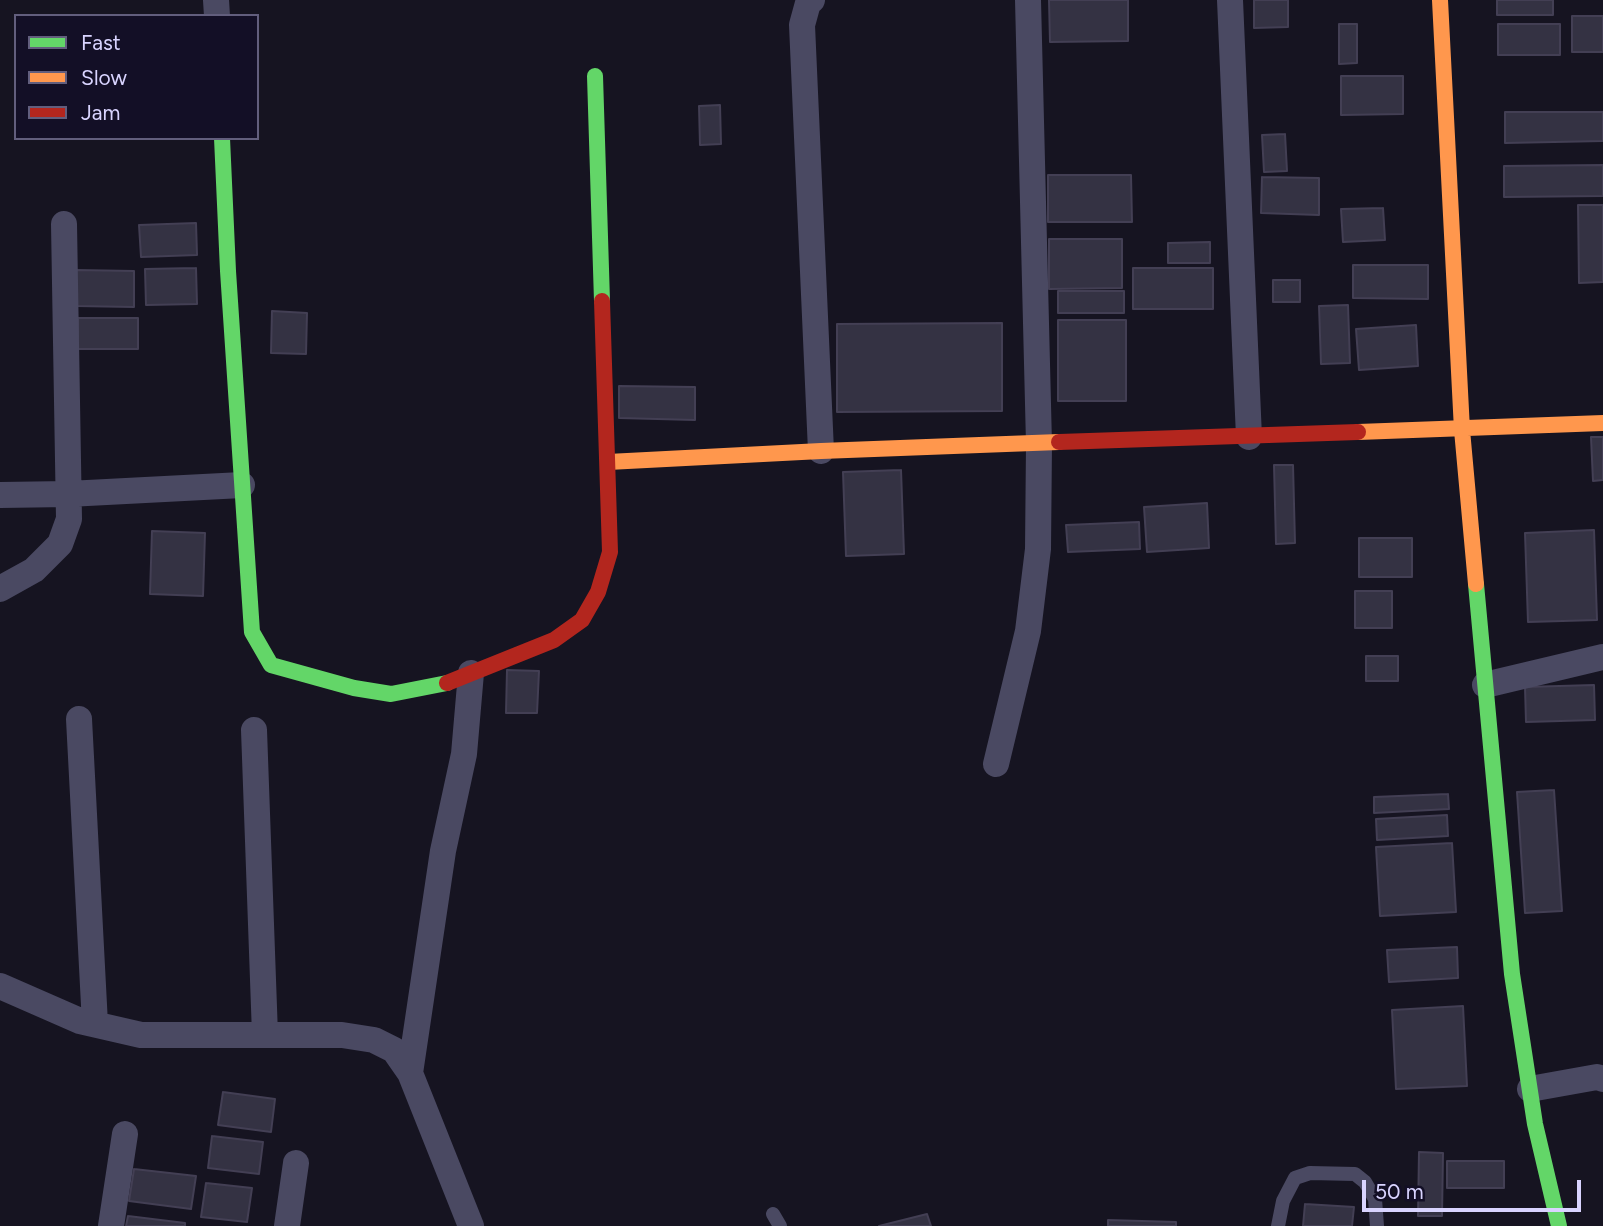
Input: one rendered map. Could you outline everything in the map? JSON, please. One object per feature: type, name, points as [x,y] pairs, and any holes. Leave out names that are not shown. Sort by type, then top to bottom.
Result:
[{"type":"street","points":[[812,0],[808,3],[802,25],[821,451]]},
{"type":"street","points":[[996,764],[1028,631],[1038,549],[1039,444],[1028,0]]},
{"type":"street","points":[[1230,0],[1249,438]]},
{"type":"street","points":[[1440,0],[1462,430],[1511,974],[1535,1124],[1559,1226]]},
{"type":"street","points":[[222,140],[228,271],[253,632],[271,666],[354,688],[391,694],[450,682],[554,640],[582,620],[598,592],[610,552],[595,76]]},
{"type":"street","points":[[0,589],[34,570],[60,544],[69,519],[64,225]]},
{"type":"street","points":[[608,462],[821,451],[1249,438],[1603,423]]},
{"type":"street","points":[[0,495],[242,485]]},
{"type":"street","points":[[1485,685],[1603,657]]},
{"type":"street","points":[[410,1073],[443,851],[464,754],[471,673]]},
{"type":"street","points":[[79,719],[95,1024]]},
{"type":"street","points":[[254,730],[265,1035]]},
{"type":"street","points":[[0,986],[80,1021],[141,1035],[342,1035],[374,1040],[394,1050],[410,1073],[471,1226]]},
{"type":"street","points":[[1530,1089],[1597,1077],[1603,1079]]},
{"type":"street","points":[[111,1226],[125,1134]]},
{"type":"street","points":[[287,1226],[296,1163]]},
{"type":"lane","points":[[1278,1226],[1283,1201],[1295,1178],[1310,1173],[1355,1174],[1365,1182],[1376,1199],[1377,1226]]},
{"type":"building","points":[[1049,0],[1128,0],[1128,41],[1050,42]]},
{"type":"building","points":[[1254,0],[1288,0],[1288,27],[1254,28]]},
{"type":"building","points":[[1497,0],[1553,0],[1553,15],[1497,15]]},
{"type":"building","points":[[1572,16],[1603,16],[1603,52],[1572,52]]},
{"type":"building","points":[[1339,24],[1357,24],[1357,63],[1339,64]]},
{"type":"building","points":[[1498,24],[1560,24],[1560,55],[1498,55]]},
{"type":"building","points":[[1341,76],[1403,76],[1403,114],[1341,115]]},
{"type":"building","points":[[720,105],[721,144],[700,145],[699,106]]},
{"type":"building","points":[[1505,112],[1603,112],[1603,141],[1505,143]]},
{"type":"building","points":[[1285,134],[1287,171],[1264,172],[1262,135]]},
{"type":"building","points":[[1603,165],[1603,196],[1504,197],[1504,166]]},
{"type":"building","points":[[1048,175],[1131,175],[1132,222],[1048,222]]},
{"type":"building","points":[[1262,177],[1319,178],[1319,215],[1261,213]]},
{"type":"building","points":[[1578,205],[1603,205],[1603,282],[1579,283]]},
{"type":"building","points":[[1383,208],[1385,240],[1343,242],[1341,209]]},
{"type":"building","points":[[196,223],[197,255],[141,257],[139,225]]},
{"type":"building","points":[[1049,239],[1122,239],[1122,288],[1049,289]]},
{"type":"building","points":[[1210,242],[1210,263],[1168,263],[1168,243]]},
{"type":"building","points":[[1353,265],[1428,265],[1428,299],[1353,298]]},
{"type":"building","points":[[196,268],[197,304],[146,305],[145,269]]},
{"type":"building","points":[[1133,268],[1213,268],[1213,309],[1133,309]]},
{"type":"building","points":[[76,270],[134,271],[134,307],[76,306]]},
{"type":"building","points":[[1273,280],[1300,280],[1300,302],[1273,302]]},
{"type":"building","points":[[1058,291],[1124,291],[1124,313],[1058,313]]},
{"type":"building","points":[[1348,305],[1350,363],[1321,364],[1319,306]]},
{"type":"building","points":[[272,311],[307,313],[306,354],[271,353]]},
{"type":"building","points":[[78,318],[138,318],[138,349],[78,349]]},
{"type":"building","points":[[1058,320],[1126,320],[1126,401],[1058,401]]},
{"type":"building","points":[[1002,323],[1002,411],[837,412],[837,324]]},
{"type":"building","points":[[1416,325],[1418,366],[1359,370],[1356,329]]},
{"type":"building","points":[[619,386],[695,387],[695,420],[619,418]]},
{"type":"building","points":[[1591,437],[1603,437],[1603,480],[1593,481]]},
{"type":"building","points":[[1274,465],[1293,465],[1295,543],[1276,544]]},
{"type":"building","points":[[901,470],[904,554],[846,556],[843,472]]},
{"type":"building","points":[[1207,503],[1209,548],[1147,552],[1144,507]]},
{"type":"building","points":[[1139,522],[1140,549],[1068,552],[1066,525]]},
{"type":"building","points":[[1594,530],[1597,620],[1528,622],[1525,533]]},
{"type":"building","points":[[152,531],[205,533],[203,596],[150,594]]},
{"type":"building","points":[[1359,538],[1412,538],[1412,577],[1359,577]]},
{"type":"building","points":[[1355,591],[1392,591],[1392,628],[1355,628]]},
{"type":"building","points":[[1366,656],[1398,656],[1398,681],[1366,681]]},
{"type":"building","points":[[507,670],[539,671],[537,713],[506,713]]},
{"type":"building","points":[[1594,685],[1595,720],[1526,722],[1525,687]]},
{"type":"building","points":[[1554,790],[1562,911],[1525,913],[1517,792]]},
{"type":"building","points":[[1448,794],[1449,809],[1374,813],[1374,797]]},
{"type":"building","points":[[1447,815],[1448,836],[1377,840],[1376,819]]},
{"type":"building","points":[[1452,843],[1456,912],[1380,916],[1376,847]]},
{"type":"building","points":[[1457,947],[1458,978],[1389,982],[1387,950]]},
{"type":"building","points":[[1463,1006],[1467,1086],[1396,1089],[1392,1010]]},
{"type":"building","points":[[223,1092],[275,1099],[271,1132],[218,1125]]},
{"type":"building","points":[[212,1136],[263,1142],[259,1174],[208,1168]]},
{"type":"building","points":[[1419,1152],[1443,1153],[1442,1216],[1418,1216]]},
{"type":"building","points":[[1447,1161],[1504,1161],[1504,1188],[1447,1188]]},
{"type":"building","points":[[134,1169],[196,1176],[191,1209],[129,1201]]},
{"type":"building","points":[[206,1183],[252,1188],[247,1222],[201,1217]]},
{"type":"building","points":[[1305,1204],[1354,1207],[1352,1226],[1303,1226]]},
{"type":"building","points":[[927,1214],[931,1226],[879,1226]]},
{"type":"building","points":[[128,1216],[185,1223],[185,1226],[126,1226]]},
{"type":"building","points":[[1108,1220],[1176,1222],[1176,1226],[1108,1226]]},
{"type":"traffic: fast","points":[[595,76],[602,301]]},
{"type":"traffic: fast","points":[[222,140],[252,632],[271,665],[354,688],[391,694],[447,683]]},
{"type":"traffic: fast","points":[[1476,584],[1512,974],[1535,1124],[1559,1226]]},
{"type":"traffic: slow","points":[[1440,0],[1462,430],[1476,584]]},
{"type":"traffic: slow","points":[[1358,432],[1603,423]]},
{"type":"traffic: slow","points":[[608,462],[1059,442]]},
{"type":"traffic: jam","points":[[447,683],[554,640],[582,620],[598,592],[610,552],[602,301]]},
{"type":"traffic: jam","points":[[1059,442],[1358,432]]}]
